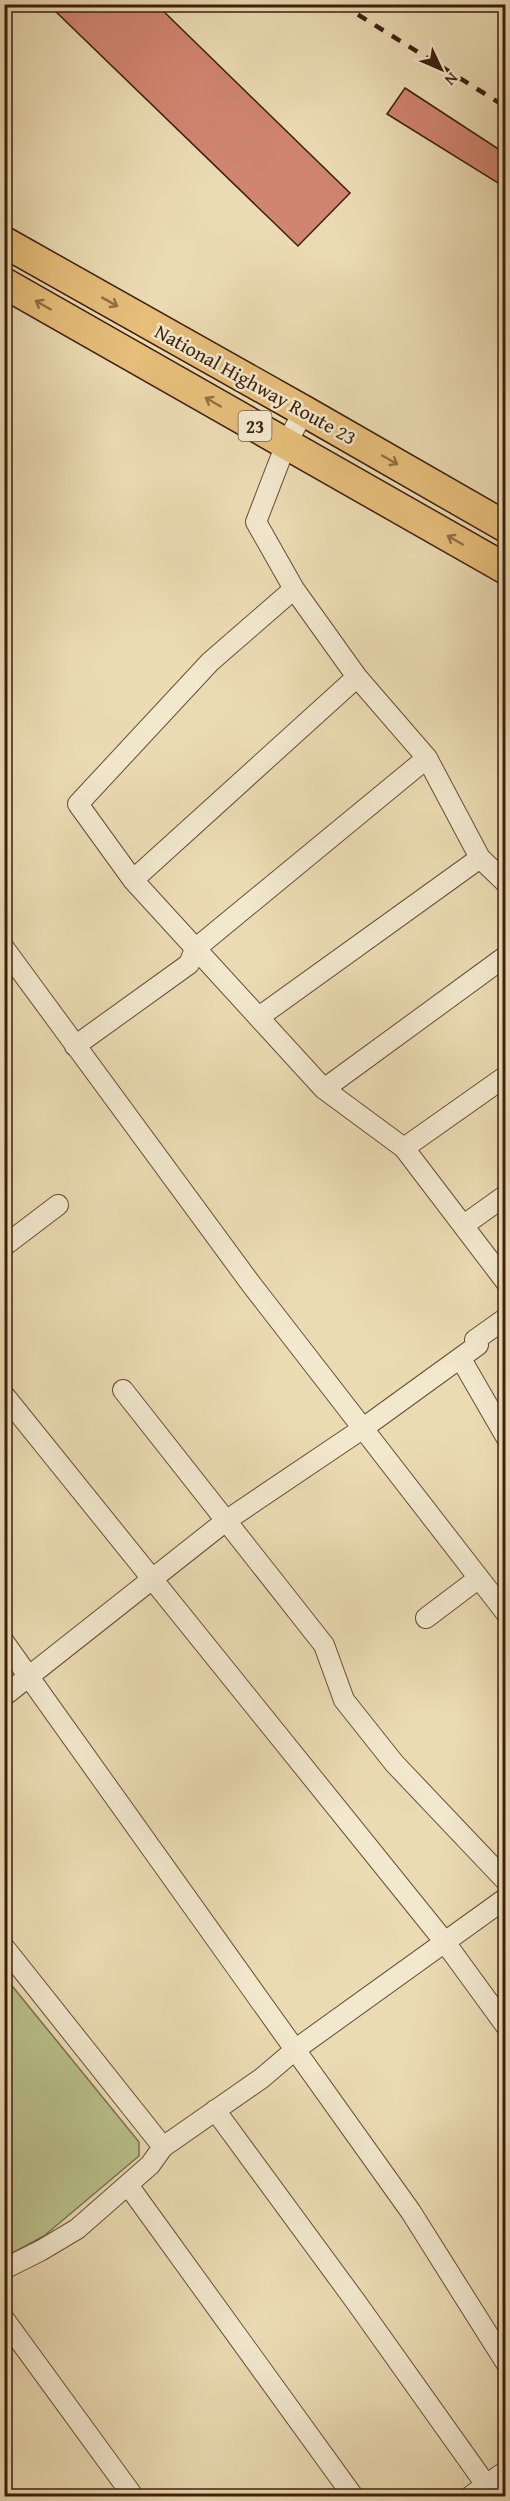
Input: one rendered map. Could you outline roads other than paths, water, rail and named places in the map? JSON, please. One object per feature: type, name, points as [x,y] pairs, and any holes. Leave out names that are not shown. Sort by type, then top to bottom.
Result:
[{"type":"highway","name":"National Highway Route 23","points":[[4,243],[506,527]]},
{"type":"highway","name":"National Highway Route 23","points":[[4,283],[506,569]]},
{"type":"street","points":[[304,411],[286,444],[256,522],[294,589],[357,677],[427,758],[480,858],[506,883]]},
{"type":"street","points":[[294,589],[210,662],[78,804],[133,880],[324,1089],[404,1148],[506,1282]]},
{"type":"street","points":[[133,880],[357,677]]},
{"type":"street","points":[[75,1046],[189,964],[195,949],[427,758]]},
{"type":"street","points":[[259,1017],[480,858]]},
{"type":"street","points":[[4,948],[251,1284],[506,1613]]},
{"type":"street","points":[[324,1089],[506,956]]},
{"type":"street","points":[[404,1148],[506,1076]]},
{"type":"street","points":[[464,1226],[506,1195]]},
{"type":"street","points":[[4,1246],[58,1205]]},
{"type":"street","points":[[4,1696],[227,1520],[461,1359],[506,1318]]},
{"type":"street","points":[[461,1359],[506,1437]]},
{"type":"street","points":[[123,1390],[324,1645],[344,1700],[394,1763],[506,1881]]},
{"type":"street","points":[[4,1395],[444,1941],[506,2026]]},
{"type":"street","points":[[426,1618],[478,1578]]},
{"type":"street","points":[[4,1642],[411,2212],[506,2363]]},
{"type":"street","points":[[4,2269],[40,2252],[77,2229],[150,2165],[163,2147],[262,2078],[296,2049],[506,1898]]},
{"type":"street","points":[[4,1947],[163,2147]]},
{"type":"street","points":[[215,2110],[356,2302],[483,2493],[506,2471]]},
{"type":"street","points":[[128,2185],[353,2496]]},
{"type":"street","points":[[4,2319],[133,2496]]},
{"type":"railway","points":[[341,4],[506,107]]}]
